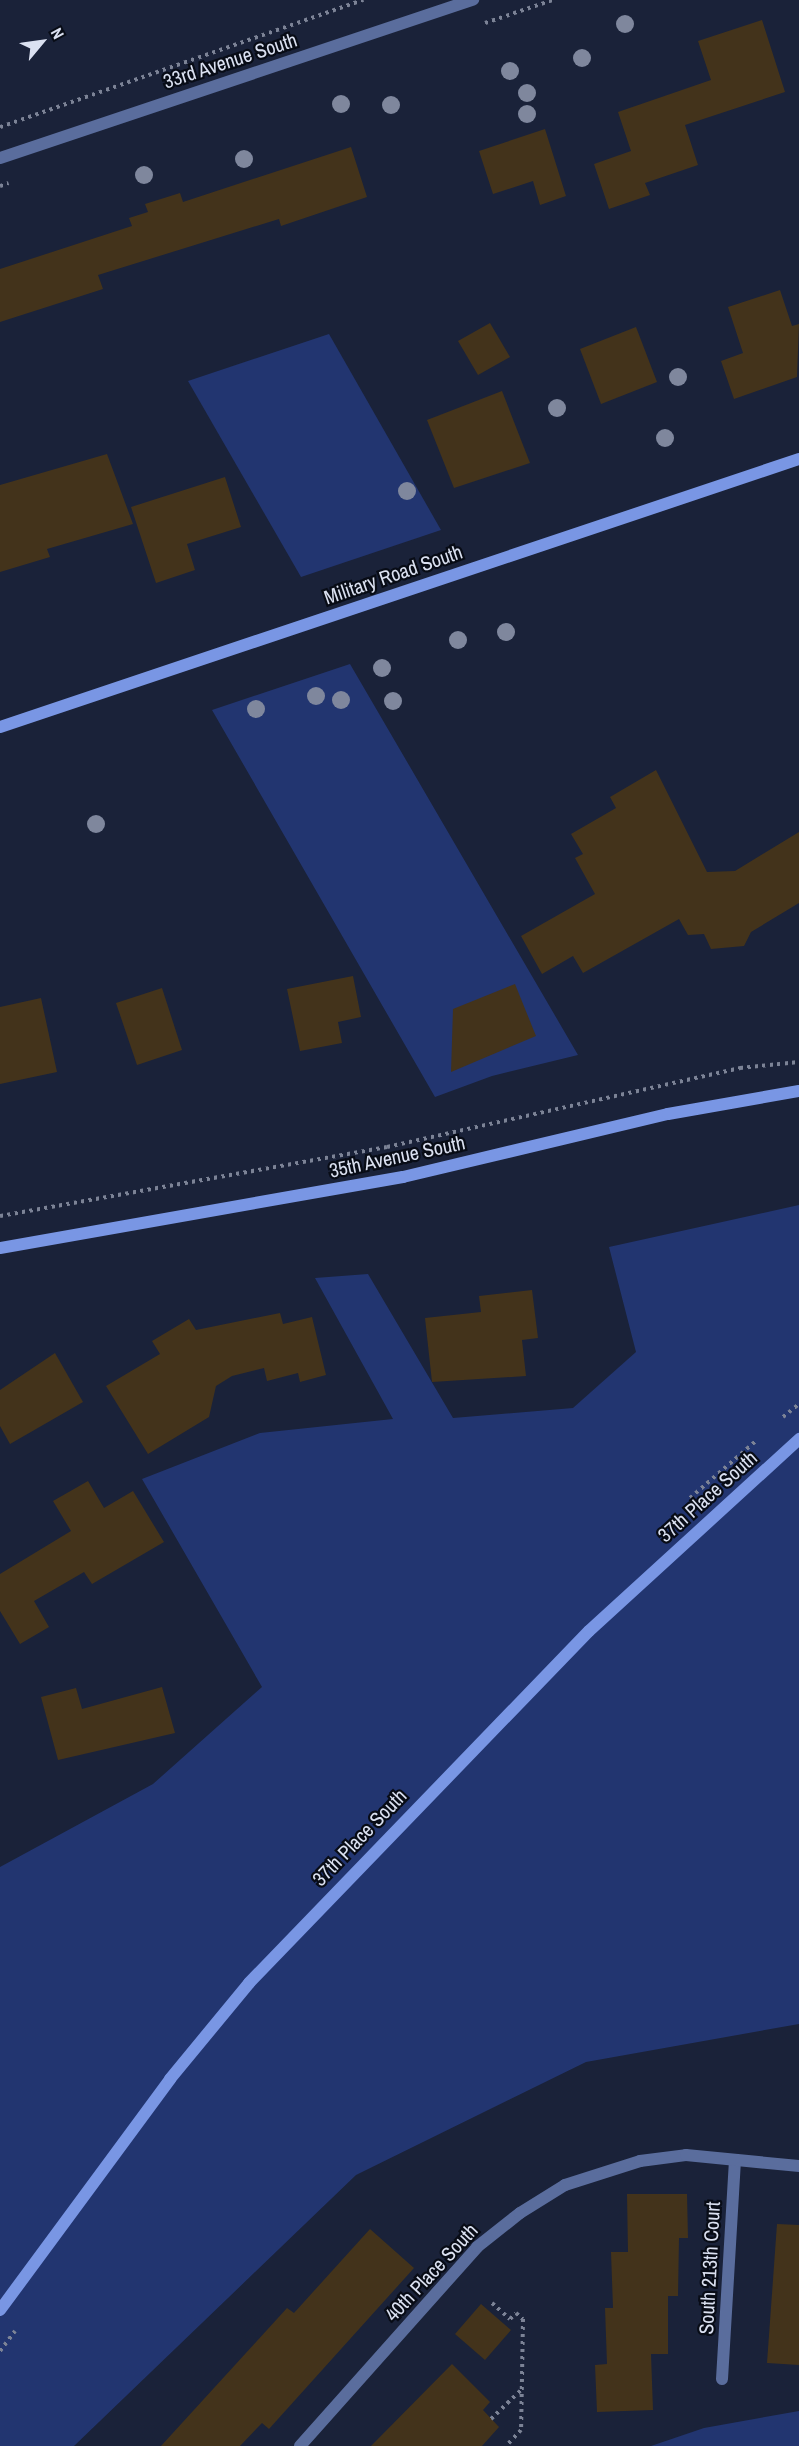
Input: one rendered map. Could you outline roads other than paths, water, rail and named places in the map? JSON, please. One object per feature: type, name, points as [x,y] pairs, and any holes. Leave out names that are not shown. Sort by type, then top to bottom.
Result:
[{"type":"street","name":"33rd Avenue South","points":[[0,158],[473,0]]},
{"type":"street","name":"Military Road South","points":[[0,727],[799,459]]},
{"type":"street","name":"35th Avenue South","points":[[0,1248],[403,1176],[668,1114],[799,1091]]},
{"type":"street","name":"37th Place South","points":[[0,2310],[170,2079],[249,1983],[589,1631],[799,1439]]},
{"type":"street","name":"40th Place South","points":[[300,2446],[477,2247],[520,2213],[565,2185],[631,2163],[686,2155],[799,2166]]},
{"type":"street","name":"South 213th Court","points":[[722,2379],[735,2160]]}]
